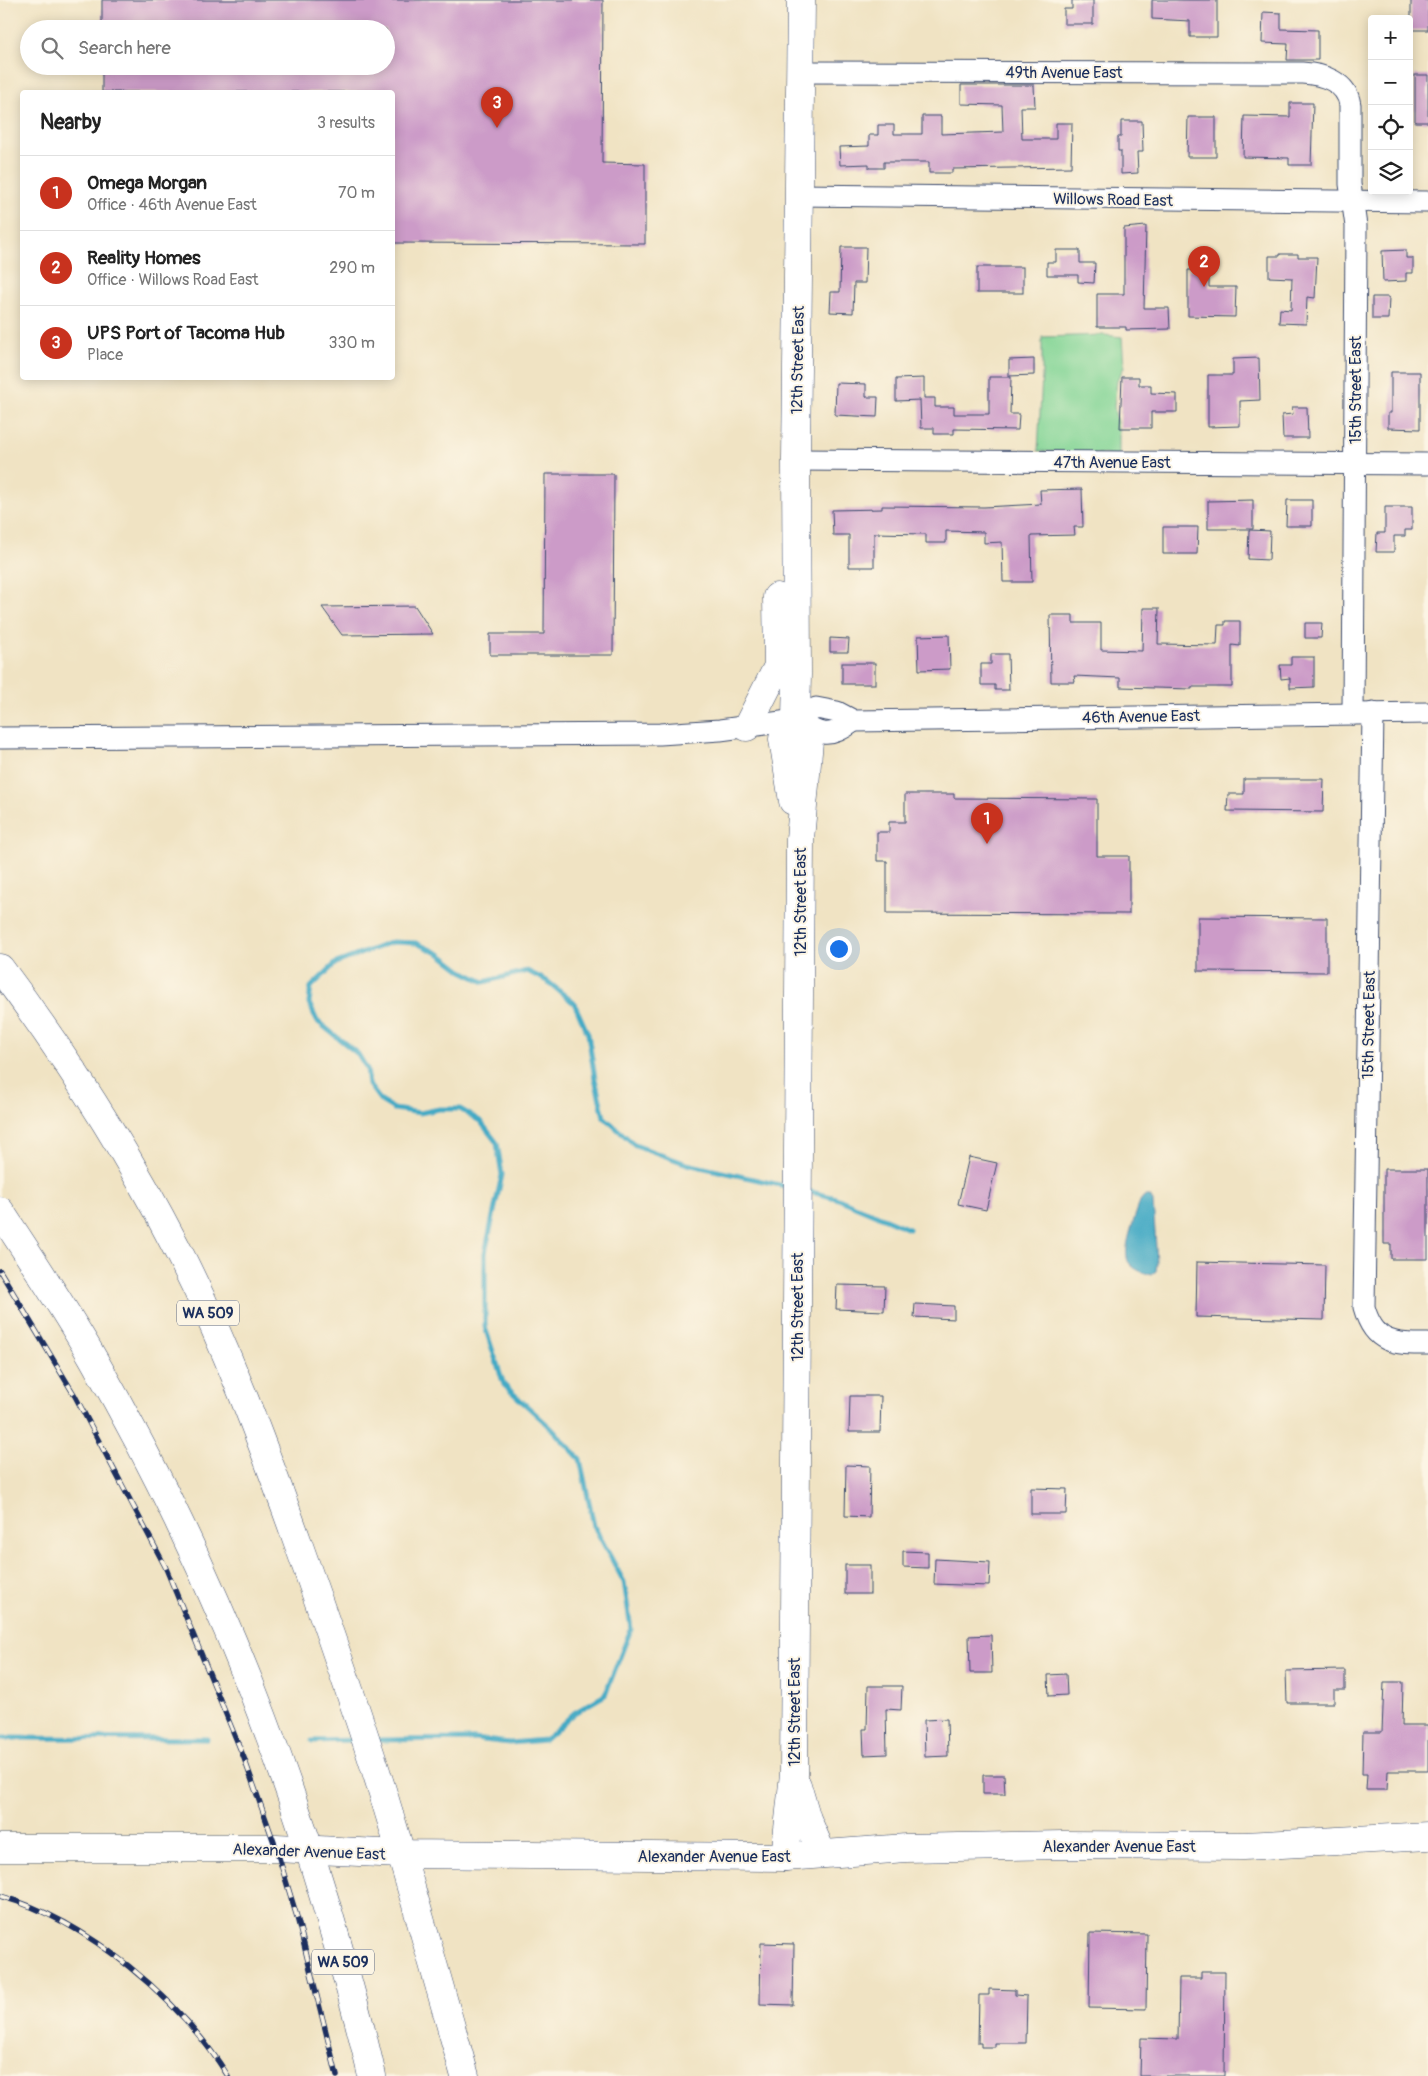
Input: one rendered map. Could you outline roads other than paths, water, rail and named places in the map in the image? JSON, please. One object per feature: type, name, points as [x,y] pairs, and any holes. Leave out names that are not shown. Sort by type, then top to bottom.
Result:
[{"type":"main road","name":"12th Street East","points":[[785,1857],[794,1774],[800,839],[809,742],[796,720],[796,460],[801,0]]},
{"type":"main road","points":[[747,727],[778,666],[777,553],[796,460]]},
{"type":"main road","name":"WA 509","points":[[0,968],[79,1079],[113,1134],[154,1205],[204,1304],[230,1362],[260,1438],[350,1692],[401,1854],[465,2076]]},
{"type":"main road","name":"WA 509","points":[[0,1211],[94,1360],[176,1515],[215,1599],[263,1716],[310,1850],[349,1980],[372,2076]]},
{"type":"main road","name":"12th Street East","points":[[794,1774],[807,1819],[822,1854]]},
{"type":"main road","name":"Alexander Avenue East","points":[[0,1848],[310,1850],[401,1854],[785,1857],[906,1848],[1062,1845],[1244,1846],[1428,1836]]},
{"type":"street","name":"49th Avenue East","points":[[801,72],[1240,72],[1306,73],[1327,78]]},
{"type":"street","name":"15th Street East","points":[[1327,78],[1340,85],[1349,99],[1350,178],[1356,226],[1354,464],[1363,714],[1364,1307],[1370,1325],[1376,1333],[1388,1342],[1428,1344]]},
{"type":"street","name":"Willows Road East","points":[[798,195],[1428,202]]},
{"type":"street","name":"47th Avenue East","points":[[796,460],[1428,464]]},
{"type":"street","name":"46th Avenue East","points":[[796,720],[816,708],[836,712],[854,721],[1428,713]]},
{"type":"street","points":[[0,738],[660,734],[747,727],[796,720]]},
{"type":"water","points":[[1144,1196],[1150,1196],[1153,1201],[1157,1263],[1156,1271],[1151,1275],[1130,1265],[1127,1258],[1127,1245],[1131,1230],[1140,1201]]},
{"type":"waterway","points":[[375,1740],[474,1739],[510,1743],[545,1740],[574,1713],[605,1695],[631,1629],[624,1582],[594,1526],[580,1459],[550,1427],[504,1385],[485,1327],[485,1253],[502,1175],[497,1143],[480,1121],[460,1109],[439,1109],[420,1113],[394,1109],[381,1101],[369,1085],[367,1069],[358,1054],[317,1021],[309,1003],[311,987],[336,963],[392,942],[416,943],[440,954],[462,971],[484,982],[527,971],[547,981],[574,1003],[588,1034],[595,1079],[604,1117],[635,1145],[687,1164],[789,1187]]},
{"type":"waterway","points":[[807,1191],[836,1198],[909,1229]]},
{"type":"waterway","points":[[0,1738],[207,1739]]},
{"type":"waterway","points":[[312,1741],[356,1740]]},
{"type":"railway","points":[[0,1271],[75,1396],[165,1566],[244,1758],[276,1848],[297,1917],[337,2076]]},
{"type":"railway","points":[[0,1896],[33,1908],[66,1924],[98,1943],[129,1966],[185,2019],[228,2076]]},
{"type":"place","name":"UPS Port of Tacoma Hub","points":[[497,128]]},
{"type":"place","name":"Reality Homes","points":[[1204,287]]},
{"type":"place","name":"Omega Morgan","points":[[987,844]]}]
